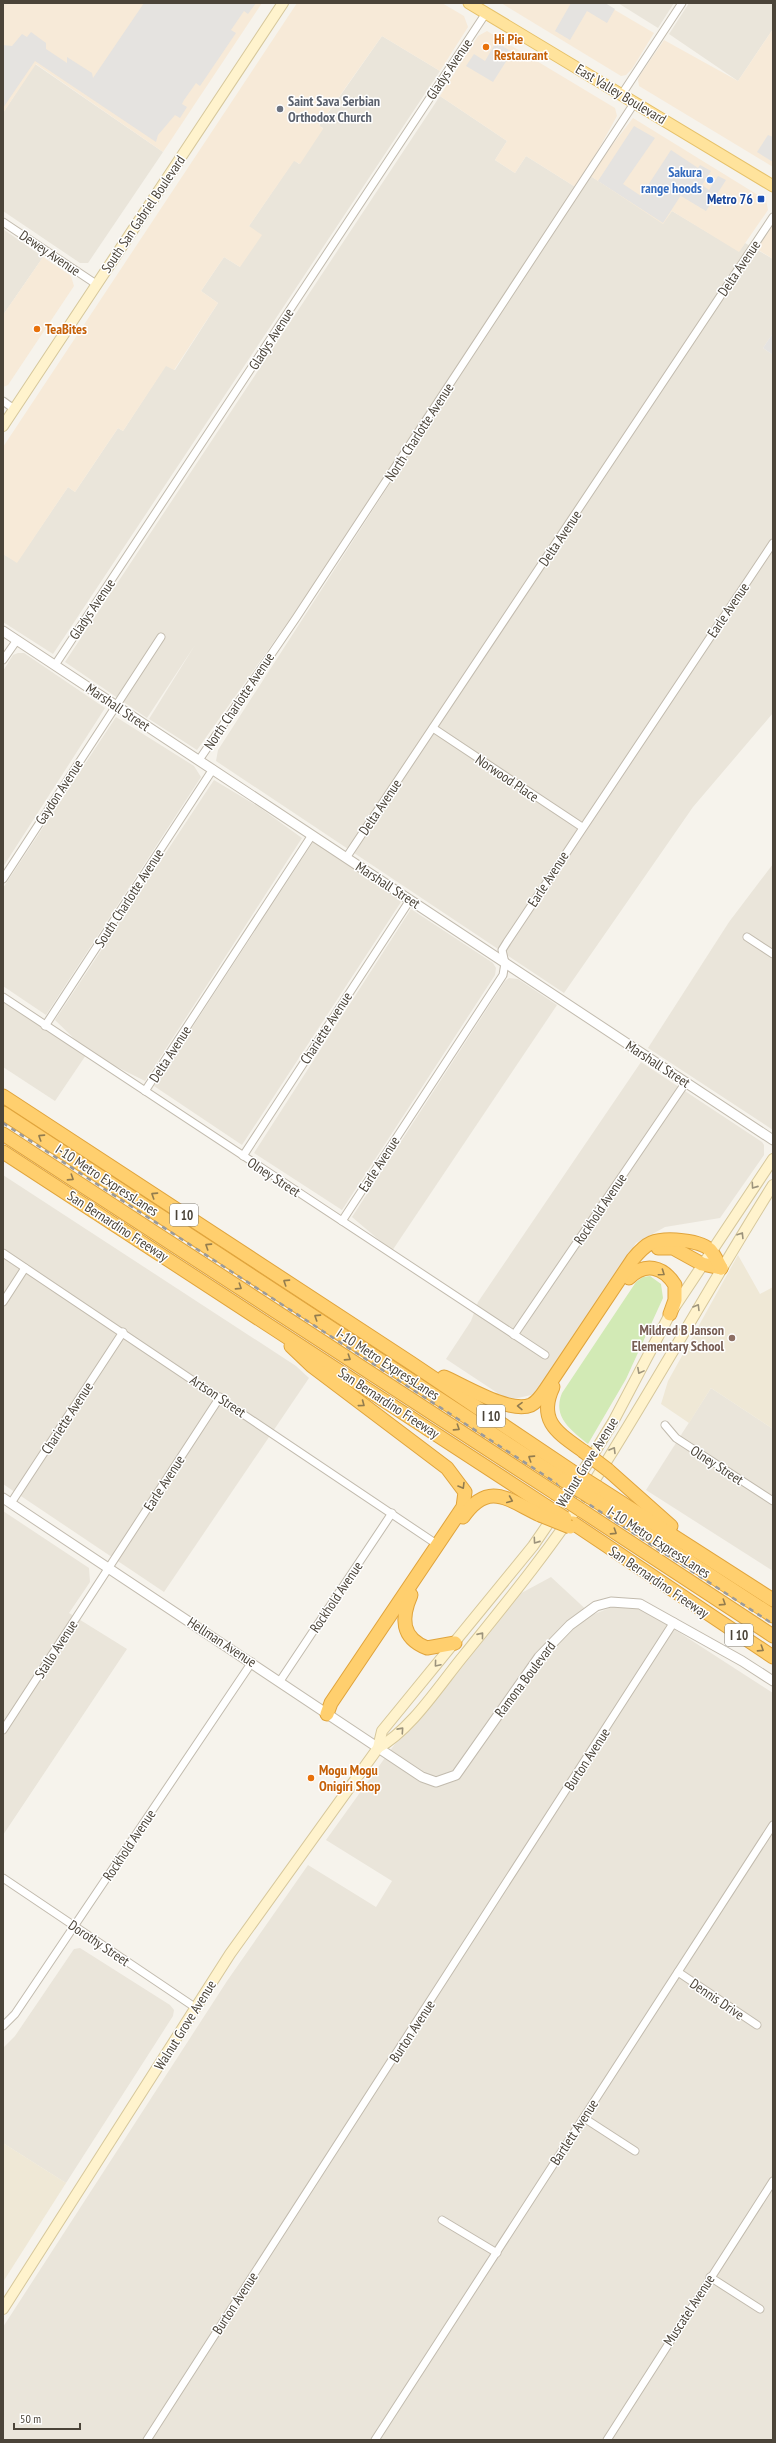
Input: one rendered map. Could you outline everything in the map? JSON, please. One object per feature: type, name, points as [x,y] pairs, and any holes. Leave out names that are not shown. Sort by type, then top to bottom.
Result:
[{"type":"highway","name":"I 10","points":[[3,1096],[411,1363],[567,1475]]},
{"type":"highway","name":"I-10 Metro ExpressLanes","points":[[3,1113],[594,1492],[773,1616]]},
{"type":"highway","name":"I-10 Metro ExpressLanes","points":[[3,1134],[773,1636]]},
{"type":"highway","name":"San Bernardino Freeway","points":[[3,1152],[268,1324],[543,1510],[574,1526],[773,1657]]},
{"type":"highway","points":[[411,1363],[505,1404],[525,1407],[533,1404],[546,1389],[640,1251],[650,1243],[672,1240],[697,1243],[711,1250],[720,1268]]},
{"type":"highway","points":[[703,1554],[608,1470],[553,1427],[548,1413],[547,1402],[553,1387],[628,1278],[647,1255],[660,1247],[673,1248],[702,1264],[720,1268]]},
{"type":"highway","points":[[628,1278],[643,1268],[653,1267],[665,1274],[675,1285],[675,1300],[670,1314]]},
{"type":"highway","points":[[268,1324],[312,1366],[447,1468],[465,1492],[463,1507],[331,1703],[327,1714]]},
{"type":"highway","points":[[594,1492],[703,1554],[773,1600]]},
{"type":"highway","points":[[327,1714],[335,1706],[470,1508],[478,1499],[486,1496],[501,1496],[543,1510]]},
{"type":"highway","points":[[411,1595],[404,1610],[404,1621],[405,1629],[411,1638],[427,1648],[455,1643]]},
{"type":"main road","name":"South San Gabriel Boulevard","points":[[3,426],[283,3]]},
{"type":"main road","name":"East Valley Boulevard","points":[[471,3],[773,186]]},
{"type":"main road","name":"Walnut Grove Avenue","points":[[3,2309],[230,1954],[378,1748],[382,1731],[533,1546],[572,1489],[613,1422],[670,1314],[711,1250],[773,1159]]},
{"type":"main road","name":"Walnut Grove Avenue","points":[[378,1748],[393,1740],[421,1709],[549,1548],[584,1497],[720,1268],[773,1185]]},
{"type":"street","points":[[622,94],[682,3]]},
{"type":"street","name":"Gladys Avenue","points":[[55,665],[486,13]]},
{"type":"street","name":"North Charlotte Avenue","points":[[199,760],[296,618],[635,102]]},
{"type":"street","name":"Delta Avenue","points":[[346,858],[773,217]]},
{"type":"street","name":"Dewey Avenue","points":[[3,222],[96,284]]},
{"type":"street","points":[[3,401],[14,409]]},
{"type":"street","name":"Earle Avenue","points":[[342,1221],[503,975],[505,963],[502,950],[582,827],[773,543]]},
{"type":"street","name":"Marshall Street","points":[[3,631],[773,1140]]},
{"type":"street","name":"Gaydon Avenue","points":[[3,879],[161,637]]},
{"type":"street","points":[[3,660],[17,640]]},
{"type":"street","name":"Norwood Place","points":[[433,728],[582,827]]},
{"type":"street","name":"South Charlotte Avenue","points":[[45,1026],[213,769]]},
{"type":"street","name":"Delta Avenue","points":[[145,1091],[312,835]]},
{"type":"street","name":"Chariette Avenue","points":[[243,1156],[410,900]]},
{"type":"street","points":[[747,937],[773,954]]},
{"type":"street","name":"Olney Street","points":[[3,997],[545,1356]]},
{"type":"street","name":"Rockhold Avenue","points":[[514,1335],[686,1082]]},
{"type":"street","name":"Artson Street","points":[[3,1253],[220,1397],[432,1541]]},
{"type":"street","points":[[3,1302],[25,1268]]},
{"type":"street","name":"Chariette Avenue","points":[[7,1500],[123,1332]]},
{"type":"street","name":"Earle Avenue","points":[[109,1568],[220,1397]]},
{"type":"street","name":"Olney Street","points":[[665,1425],[676,1438],[773,1501]]},
{"type":"street","name":"Hellman Avenue","points":[[7,1500],[252,1662],[422,1777],[436,1782],[442,1782]]},
{"type":"street","name":"Rockhold Avenue","points":[[280,1681],[392,1513]]},
{"type":"street","name":"Stallo Avenue","points":[[3,1730],[109,1568]]},
{"type":"street","name":"Ramona Boulevard","points":[[442,1782],[456,1775],[460,1770],[539,1657],[570,1625],[596,1606],[611,1602],[640,1604],[674,1622],[773,1681]]},
{"type":"street","name":"Burton Avenue","points":[[147,2440],[674,1622]]},
{"type":"street","name":"Rockhold Avenue","points":[[4,2026],[15,2014],[252,1662]]},
{"type":"street","name":"Bartlett Avenue","points":[[375,2440],[773,1825]]},
{"type":"street","name":"Dorothy Street","points":[[3,1878],[196,2008]]},
{"type":"street","name":"Dennis Drive","points":[[678,1972],[757,2026]]},
{"type":"street","points":[[584,2118],[635,2151]]},
{"type":"street","name":"Muscatel Avenue","points":[[608,2440],[710,2277],[773,2181]]},
{"type":"street","points":[[442,2220],[497,2253]]},
{"type":"street","points":[[710,2277],[760,2309]]},
{"type":"shaded area","points":[[3,3],[262,3],[163,152],[36,64],[3,113]]},
{"type":"shaded area","points":[[144,3],[256,3],[248,14],[244,11],[231,30],[236,33],[200,86],[196,83],[184,100],[182,104],[187,107],[180,118],[175,115],[158,135],[156,142],[35,61],[3,108],[3,45],[12,46],[22,34],[27,37],[31,32],[46,43],[46,49],[67,63],[67,57],[92,73],[93,78]]},
{"type":"shaded area","points":[[297,3],[442,3],[464,16],[468,27],[440,71],[382,36],[319,125],[323,129],[300,164],[294,161],[249,226],[262,235],[240,267],[224,257],[201,291],[218,303],[174,370],[166,366],[123,431],[118,428],[75,492],[68,487],[17,563],[3,554],[3,447]]},
{"type":"shaded area","points":[[501,3],[603,3],[654,33],[632,69],[626,75],[621,76]]},
{"type":"shaded area","points":[[571,3],[605,3],[615,9],[607,23],[587,11],[570,40],[555,31]]},
{"type":"shaded area","points":[[618,3],[674,3],[658,28]]},
{"type":"shaded area","points":[[689,3],[773,3],[773,29],[738,81],[669,34]]},
{"type":"shaded area","points":[[773,29],[773,167],[639,86],[638,80],[640,75],[664,40],[738,81]]},
{"type":"shaded area","points":[[487,31],[615,108],[617,116],[577,188],[526,156],[515,173],[495,160],[507,141],[440,96],[478,36]]},
{"type":"shaded area","points":[[382,36],[440,71],[53,654],[3,622],[3,554],[17,562],[68,487],[75,492],[118,428],[123,431],[166,365],[175,370],[218,303],[201,291],[224,257],[240,267],[249,226],[294,160],[299,164],[323,128],[319,126]]},
{"type":"shaded area","points":[[496,42],[512,52],[493,82],[466,66],[474,54],[485,61]]},
{"type":"shaded area","points":[[35,64],[163,152],[88,263],[80,263],[3,211],[3,113]]},
{"type":"shaded area","points":[[440,96],[507,141],[495,160],[515,173],[526,156],[577,188],[339,550],[197,750],[149,719],[195,645],[147,718],[65,662]]},
{"type":"shaded area","points":[[633,118],[766,200],[768,210],[739,252],[672,211],[663,224],[589,175]]},
{"type":"shaded area","points":[[634,126],[655,138],[623,184],[641,196],[671,150],[698,168],[700,165],[711,171],[702,185],[709,190],[718,176],[726,180],[706,211],[681,196],[685,189],[663,223],[598,181]]},
{"type":"shaded area","points":[[768,135],[773,137],[773,162],[757,152]]},
{"type":"shaded area","points":[[589,175],[663,223],[672,211],[739,251],[745,243],[773,259],[773,333],[763,348],[773,355],[773,713],[693,807],[564,993],[216,761],[218,750]]},
{"type":"shaded area","points":[[773,225],[773,259],[757,249]]},
{"type":"shaded area","points":[[3,229],[43,257],[3,315]]},
{"type":"shaded area","points":[[43,257],[71,276],[74,286],[8,385],[3,387],[3,315]]},
{"type":"shaded area","points":[[773,333],[773,355],[763,348]]},
{"type":"shaded area","points":[[24,653],[105,708],[3,867],[3,671],[13,655]]},
{"type":"shaded area","points":[[116,717],[194,766],[201,777],[46,1015],[3,986],[3,888]]},
{"type":"shaded area","points":[[214,780],[259,807],[302,838],[145,1081],[89,1053],[55,1020]]},
{"type":"shaded area","points":[[315,839],[347,860],[401,902],[242,1145],[154,1086]]},
{"type":"shaded area","points":[[773,864],[773,1130],[648,1048],[729,922]]},
{"type":"shaded area","points":[[411,909],[493,963],[496,968],[495,975],[342,1210],[254,1153]]},
{"type":"shaded area","points":[[509,978],[518,979],[557,1005],[392,1251],[352,1217],[505,981]]},
{"type":"shaded area","points":[[3,999],[86,1055],[55,1101],[3,1067]]},
{"type":"shaded area","points":[[641,1062],[762,1142],[764,1145],[764,1155],[720,1218],[665,1227],[636,1243],[536,1394],[513,1399],[502,1396],[446,1359],[471,1321],[478,1302]]},
{"type":"shaded area","points":[[3,1175],[296,1366],[309,1378],[164,1592],[3,1484]]},
{"type":"shaded area","name":"Mildred B Janson Elementary School","points":[[738,1255],[760,1294],[773,1287],[773,1429],[711,1388],[689,1423],[661,1404],[668,1381]]},
{"type":"shaded area","points":[[711,1388],[773,1429],[773,1571],[646,1490]]},
{"type":"shaded area","points":[[3,1511],[89,1568],[90,1582],[69,1613],[127,1649],[3,1835]]},
{"type":"shaded area","points":[[551,1577],[592,1615],[612,1607],[632,1607],[646,1611],[773,1693],[773,2440],[3,2440],[3,2327],[227,1981],[308,1865],[376,1907],[392,1881],[326,1840],[397,1741],[514,1597]]},
{"type":"shaded area","points":[[80,1948],[170,2005],[174,2010],[173,2016],[66,2183],[3,2143],[3,2048],[15,2036],[74,1949]]},
{"type":"shaded area","points":[[3,2143],[66,2183],[3,2282]]},
{"type":"green space","points":[[650,1276],[661,1284],[663,1298],[626,1379],[588,1444],[575,1434],[561,1416],[559,1409],[562,1393],[636,1282],[643,1277]]},
{"type":"railway","points":[[3,1123],[773,1624]]},
{"type":"place","name":"Hi Pie Restaurant","points":[[486,47]]},
{"type":"place","name":"Saint Sava Serbian Orthodox Church","points":[[280,109]]},
{"type":"place","name":"Sakura range hoods","points":[[710,180]]},
{"type":"place","name":"Metro 76","points":[[761,199]]},
{"type":"place","name":"TeaBites","points":[[37,329]]},
{"type":"place","name":"Mildred B Janson Elementary School","points":[[732,1338]]},
{"type":"place","name":"Mogu Mogu Onigiri Shop","points":[[311,1778]]}]
